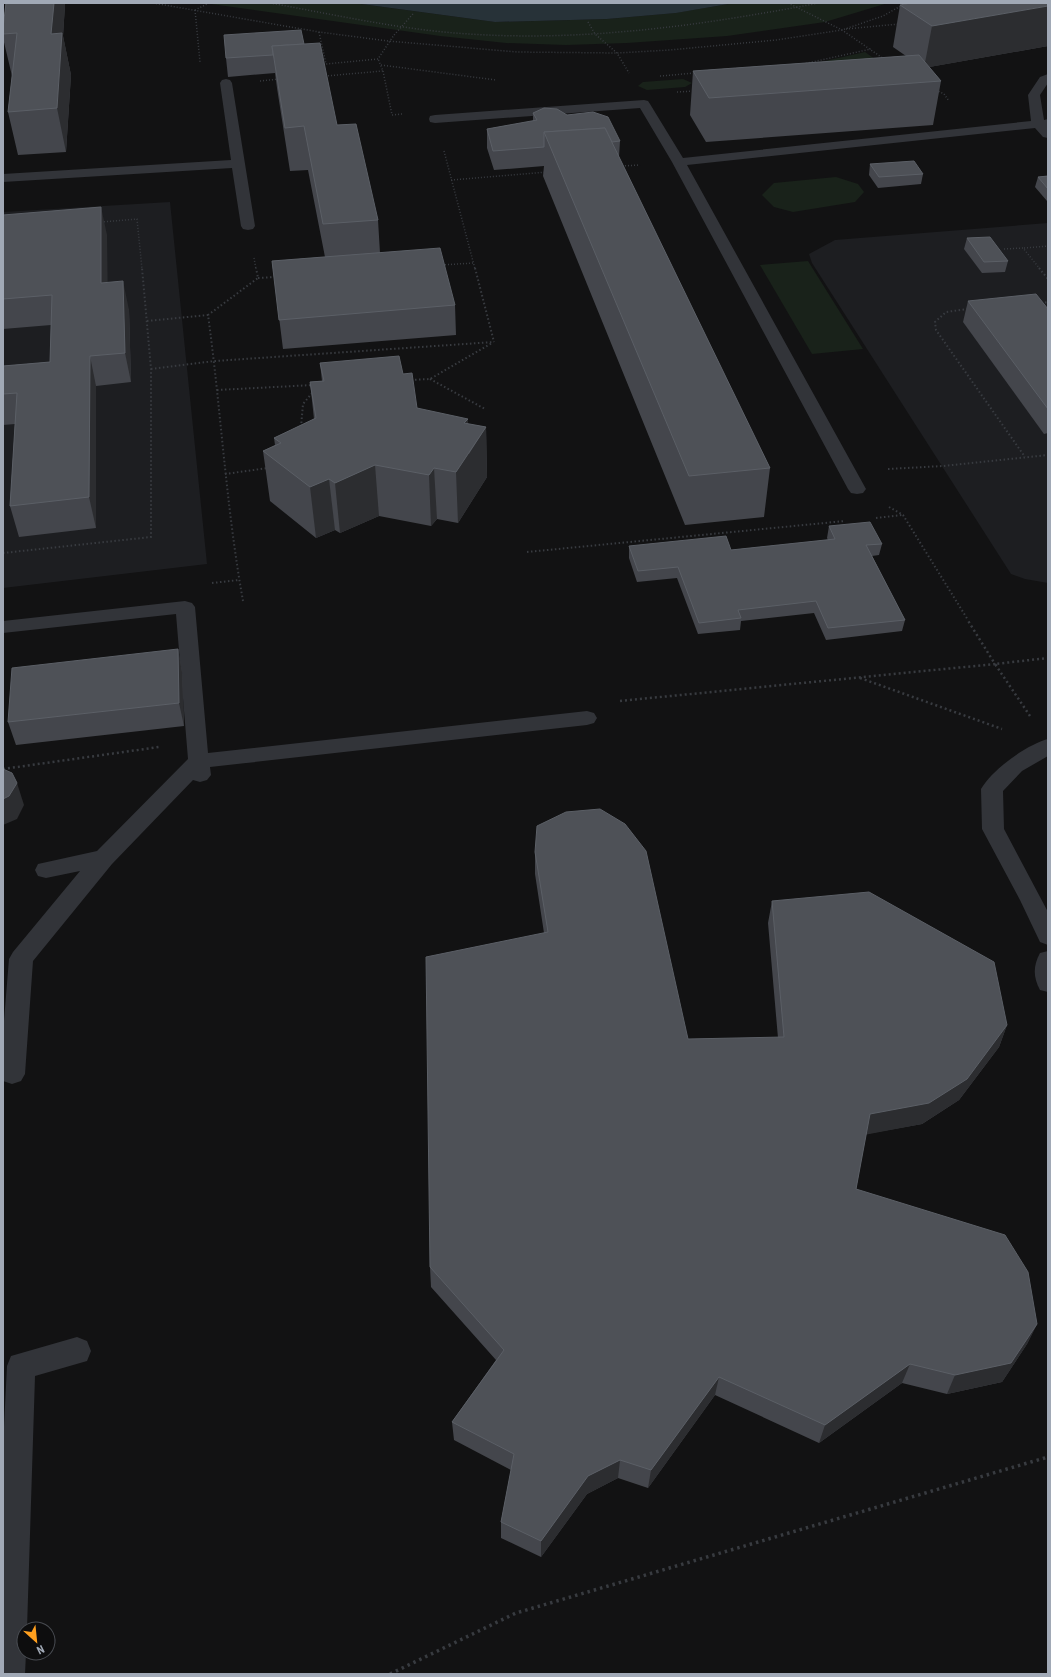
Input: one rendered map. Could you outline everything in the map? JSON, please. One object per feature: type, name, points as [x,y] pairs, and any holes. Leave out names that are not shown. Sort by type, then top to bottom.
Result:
[{"type":"lane","points":[[1048,78],[1044,80],[1034,95],[1048,134]]},
{"type":"lane","points":[[226,83],[248,226]]},
{"type":"lane","points":[[435,119],[644,104],[679,162],[857,489]]},
{"type":"lane","points":[[679,162],[1043,123]]},
{"type":"lane","points":[[3,178],[239,164]]},
{"type":"lane","points":[[3,627],[185,607],[199,760]]},
{"type":"lane","points":[[12,1074],[21,959],[104,858],[199,760],[586,718]]},
{"type":"lane","points":[[1048,746],[1015,766],[992,789],[993,829],[1031,900],[1048,936]]},
{"type":"lane","points":[[46,870],[104,858]]},
{"type":"lane","points":[[1048,960],[1046,975],[1048,983]]},
{"type":"lane","points":[[9,1674],[21,1366],[77,1351]]},
{"type":"path","points":[[3,7],[9,3]]},
{"type":"path","points":[[153,3],[319,32],[388,41],[517,52],[617,53],[670,50],[776,40],[903,23]]},
{"type":"path","points":[[195,10],[209,3]]},
{"type":"path","points":[[270,3],[456,33],[524,36],[595,34],[707,23],[819,3]]},
{"type":"path","points":[[788,3],[842,30],[887,61]]},
{"type":"path","points":[[842,30],[883,16],[906,3]]},
{"type":"path","points":[[195,10],[202,86],[281,79]]},
{"type":"path","points":[[378,59],[388,41],[400,25],[413,14]]},
{"type":"path","points":[[588,22],[595,34],[617,53]]},
{"type":"path","points":[[319,32],[326,64],[378,59]]},
{"type":"path","points":[[796,64],[804,64],[871,49]]},
{"type":"path","points":[[378,59],[383,71],[392,115],[433,112],[494,342]]},
{"type":"path","points":[[804,64],[810,66]]},
{"type":"path","points":[[320,76],[383,71]]},
{"type":"path","points":[[654,77],[698,73]]},
{"type":"path","points":[[691,74],[695,79]]},
{"type":"path","points":[[931,87],[944,94],[971,131]]},
{"type":"path","points":[[674,92],[696,91]]},
{"type":"path","points":[[616,167],[679,162]]},
{"type":"path","points":[[451,180],[553,172]]},
{"type":"path","points":[[3,554],[151,537],[152,369],[137,219],[97,222]]},
{"type":"path","points":[[248,226],[258,278]]},
{"type":"path","points":[[1004,249],[1048,246]]},
{"type":"path","points":[[1023,248],[1048,279]]},
{"type":"path","points":[[442,266],[474,263]]},
{"type":"path","points":[[147,320],[208,315],[258,278],[282,276]]},
{"type":"path","points":[[1040,303],[1048,302]]},
{"type":"path","points":[[973,309],[946,312],[935,322],[936,330],[1025,457]]},
{"type":"path","points":[[208,315],[216,362],[217,390],[225,474],[243,601]]},
{"type":"path","points":[[152,369],[216,362],[494,342]]},
{"type":"path","points":[[406,380],[430,379],[494,342]]},
{"type":"path","points":[[430,379],[485,409]]},
{"type":"path","points":[[217,390],[319,385]]},
{"type":"path","points":[[301,433],[303,404],[315,389]]},
{"type":"path","points":[[847,471],[943,466],[1048,455]]},
{"type":"path","points":[[225,474],[269,468]]},
{"type":"path","points":[[872,518],[903,515]]},
{"type":"path","points":[[527,552],[848,520]]},
{"type":"path","points":[[1030,717],[995,664],[1048,658]]},
{"type":"path","points":[[858,678],[1004,729]]},
{"type":"path","points":[[3,769],[199,760]]},
{"type":"path","points":[[390,1674],[516,1613],[1048,1457]]},
{"type":"shaded area","points":[[204,3],[354,3],[495,22],[607,19],[675,13],[734,3],[888,3],[825,22],[727,36],[627,43],[566,45],[506,43],[440,36]]},
{"type":"shaded area","points":[[354,3],[734,3],[676,13],[607,19],[495,22]]},
{"type":"shaded area","points":[[865,52],[879,62],[816,63]]},
{"type":"shaded area","points":[[683,79],[692,83],[685,87],[647,90],[638,86],[643,82]]},
{"type":"shaded area","points":[[836,177],[858,184],[864,192],[855,202],[793,212],[774,207],[762,195],[774,183]]},
{"type":"shaded area","points":[[170,202],[207,564],[3,588],[3,212]]},
{"type":"shaded area","points":[[1048,223],[1048,583],[1025,579],[1011,574],[812,263],[809,254],[835,240]]},
{"type":"shaded area","points":[[808,261],[863,349],[812,354],[760,265]]},
{"type":"building","points":[[6,3],[54,3],[51,34],[62,33],[57,108],[8,112],[17,33],[3,34]]},
{"type":"building","points":[[911,3],[1048,3],[1048,6],[932,26],[900,5]]},
{"type":"building","points":[[301,30],[304,44],[272,46],[273,55],[226,58],[224,35]]},
{"type":"building","points":[[320,43],[337,125],[356,124],[378,220],[323,224],[304,126],[285,128],[272,46]]},
{"type":"building","points":[[919,55],[941,81],[709,98],[693,71]]},
{"type":"building","points":[[544,108],[557,109],[567,115],[593,112],[608,117],[620,141],[612,142],[605,128],[544,132],[544,147],[493,151],[487,129],[537,120],[533,113]]},
{"type":"building","points":[[605,128],[770,468],[689,476],[544,132]]},
{"type":"building","points":[[914,161],[923,174],[879,177],[870,164]]},
{"type":"building","points":[[1048,176],[1048,189],[1038,177]]},
{"type":"building","points":[[101,207],[101,283],[123,281],[125,353],[90,356],[89,497],[10,506],[17,393],[3,394],[3,366],[50,362],[52,295],[3,299],[3,215]]},
{"type":"building","points":[[990,237],[1008,261],[984,262],[967,238]]},
{"type":"building","points":[[440,248],[455,305],[279,320],[272,261]]},
{"type":"building","points":[[1036,294],[1048,309],[1048,409],[968,301]]},
{"type":"building","points":[[399,356],[403,374],[412,373],[417,408],[468,419],[464,423],[486,427],[456,472],[434,468],[429,475],[375,465],[335,483],[329,479],[310,487],[263,451],[281,443],[274,438],[316,418],[310,382],[324,381],[320,363]]},
{"type":"building","points":[[870,522],[882,544],[866,545],[905,620],[828,628],[816,601],[738,610],[741,618],[699,623],[678,567],[638,571],[629,546],[726,536],[731,550],[835,539],[829,526]]},
{"type":"building","points":[[178,649],[179,703],[8,722],[12,668]]},
{"type":"building","points":[[3,769],[12,773],[17,783],[9,796],[3,799]]},
{"type":"building","points":[[600,809],[625,824],[646,851],[688,1039],[784,1037],[772,901],[869,892],[994,962],[1007,1025],[967,1079],[929,1103],[870,1114],[856,1189],[1005,1235],[1028,1272],[1037,1324],[1011,1363],[955,1375],[910,1364],[825,1425],[719,1377],[651,1470],[620,1460],[588,1476],[541,1541],[501,1522],[514,1454],[452,1422],[504,1350],[430,1267],[426,957],[548,932],[535,852],[537,826],[566,812]]}]
